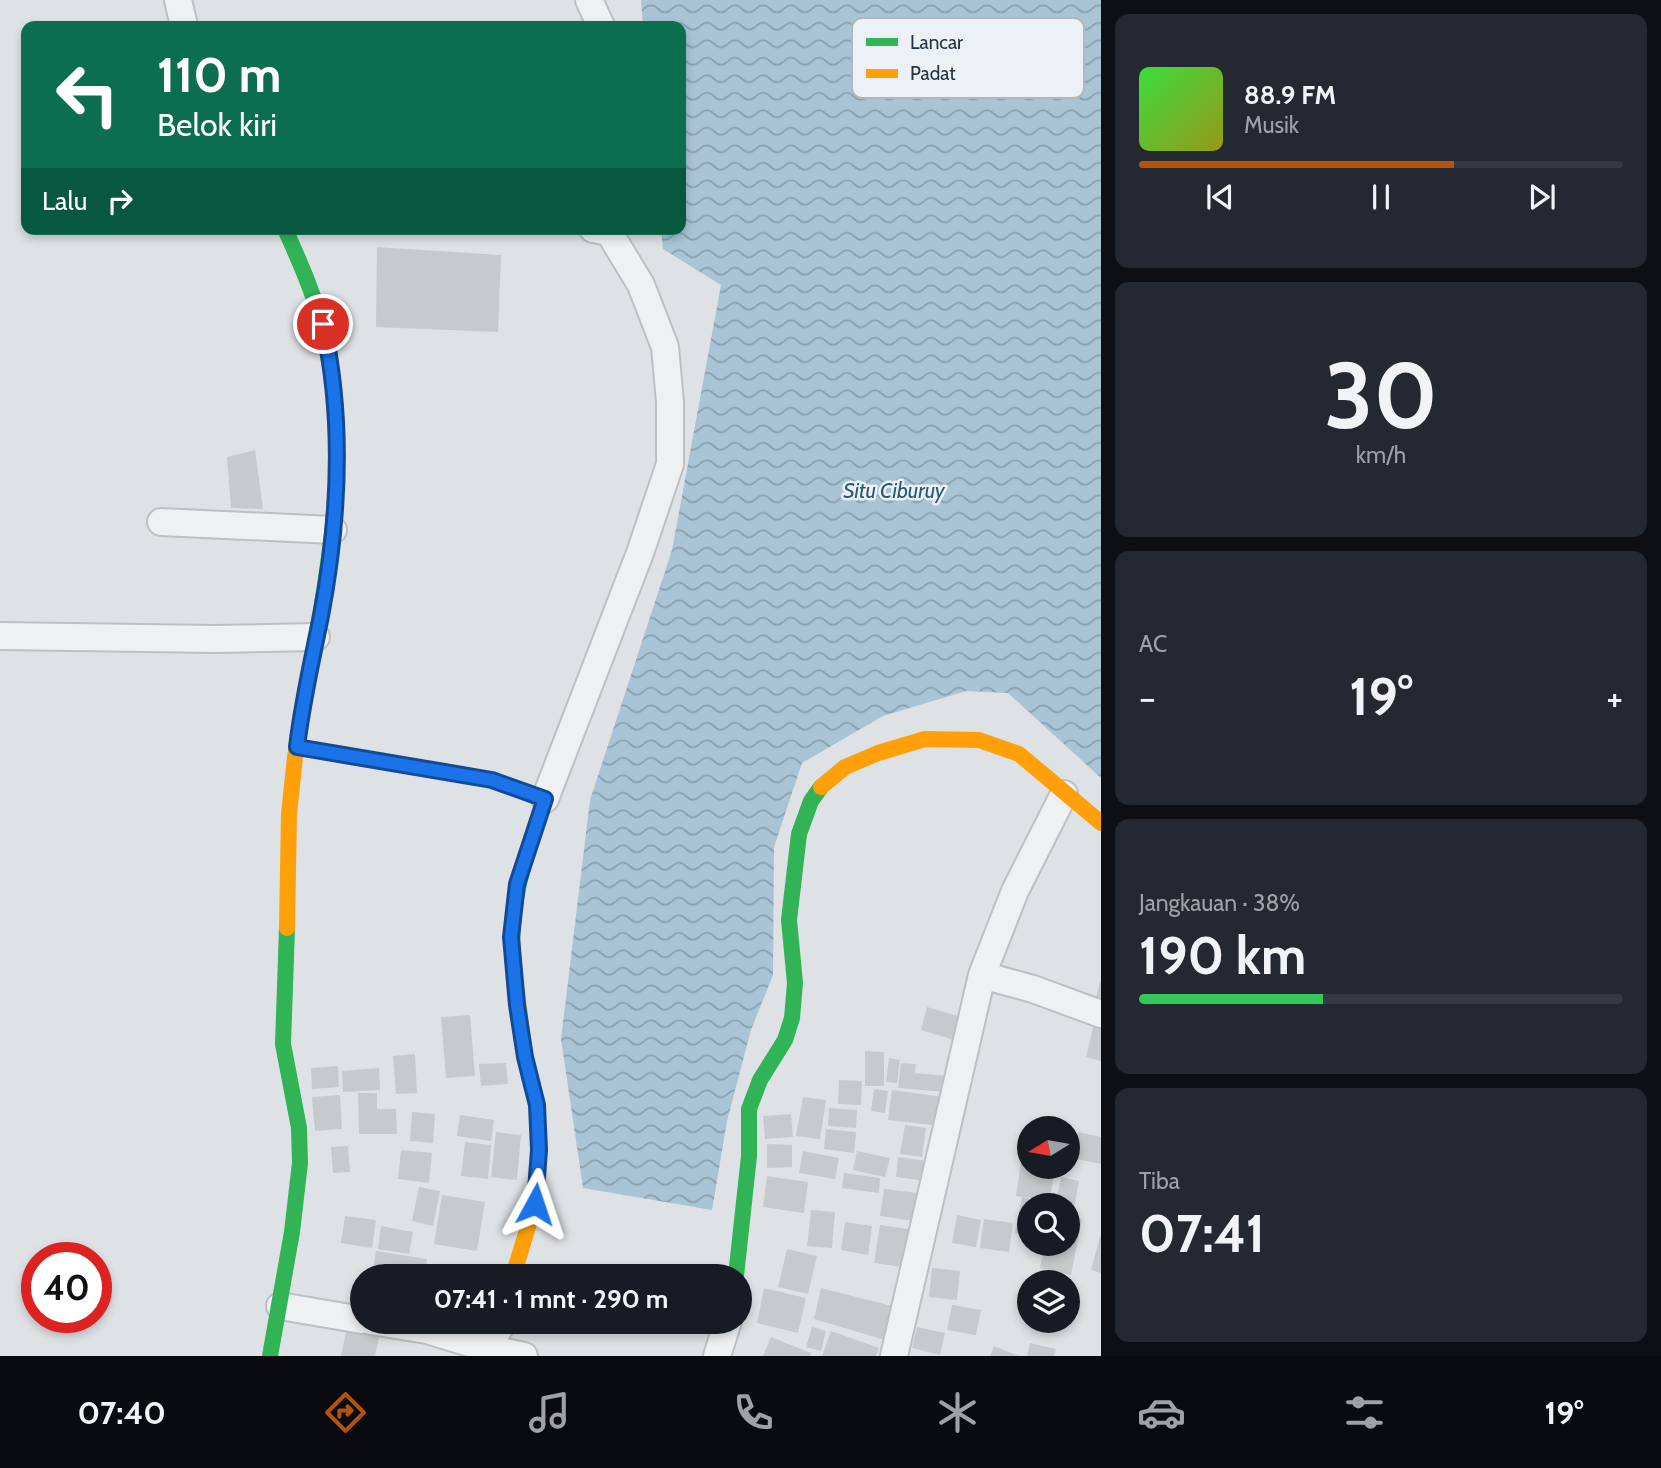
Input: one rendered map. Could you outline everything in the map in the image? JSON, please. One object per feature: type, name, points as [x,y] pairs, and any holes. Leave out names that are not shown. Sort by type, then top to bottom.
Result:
[{"type":"street","points":[[178,0],[183,21]]},
{"type":"street","points":[[589,0],[599,21]]},
{"type":"street","points":[[270,1356],[298,1189],[300,1139],[282,1043],[288,925],[287,842],[297,747],[333,530],[337,465],[331,361],[312,286],[294,235]]},
{"type":"street","points":[[517,1264],[535,1204],[539,1150],[537,1105],[525,1057],[511,937],[517,884],[545,799],[640,553],[670,464],[670,402],[665,347],[641,285],[606,235]]},
{"type":"street","points":[[161,522],[333,530]]},
{"type":"street","points":[[0,636],[215,639],[316,637]]},
{"type":"street","points":[[737,1264],[749,1156],[750,1109],[760,1080],[785,1040],[792,1018],[796,983],[789,920],[799,834],[811,802],[826,780],[845,766],[925,739],[979,740],[1019,754],[1063,794],[1101,823]]},
{"type":"street","points":[[297,747],[492,780],[545,799]]},
{"type":"street","points":[[894,1356],[982,975],[1015,891],[1063,794]]},
{"type":"street","points":[[982,975],[1033,989],[1101,1014]]},
{"type":"street","points":[[280,1307],[350,1318]]},
{"type":"street","points":[[435,1334],[485,1352],[524,1356]]},
{"type":"street","points":[[485,1352],[496,1334]]},
{"type":"street","points":[[717,1356],[724,1334]]},
{"type":"water","name":"Situ Ciburuy","points":[[641,0],[1101,0],[1101,778],[1008,693],[966,691],[883,716],[802,763],[774,847],[773,975],[751,1030],[727,1121],[712,1210],[583,1188],[561,1039],[590,800],[672,550],[721,285],[663,249],[662,235],[686,235],[686,21],[643,21]]},
{"type":"building","points":[[377,247],[501,255],[498,332],[376,327]]},
{"type":"building","points":[[255,450],[263,509],[231,508],[227,457]]},
{"type":"building","points":[[1101,982],[1101,1011],[1093,1008]]},
{"type":"building","points":[[927,1007],[961,1017],[954,1040],[921,1030]]},
{"type":"building","points":[[470,1015],[475,1076],[446,1078],[441,1017]]},
{"type":"building","points":[[1094,1023],[1101,1025],[1101,1061],[1086,1057]]},
{"type":"building","points":[[865,1051],[884,1052],[884,1086],[865,1086]]},
{"type":"building","points":[[415,1054],[417,1093],[396,1094],[393,1056]]},
{"type":"building","points":[[889,1058],[900,1060],[897,1083],[886,1082]]},
{"type":"building","points":[[506,1063],[508,1084],[481,1086],[479,1064]]},
{"type":"building","points":[[901,1063],[916,1064],[915,1073],[947,1076],[945,1092],[898,1088]]},
{"type":"building","points":[[338,1066],[339,1087],[312,1089],[311,1068]]},
{"type":"building","points":[[379,1068],[380,1090],[343,1092],[342,1071]]},
{"type":"building","points":[[839,1080],[862,1081],[861,1105],[838,1104]]},
{"type":"building","points":[[874,1089],[888,1091],[885,1113],[871,1111]]},
{"type":"building","points":[[892,1090],[943,1097],[940,1126],[888,1120]]},
{"type":"building","points":[[358,1093],[377,1093],[377,1109],[396,1109],[397,1134],[359,1134]]},
{"type":"building","points":[[340,1095],[342,1129],[315,1131],[312,1097]]},
{"type":"building","points":[[803,1097],[826,1100],[820,1139],[796,1136]]},
{"type":"building","points":[[829,1108],[857,1110],[856,1128],[828,1126]]},
{"type":"building","points":[[412,1112],[435,1114],[433,1143],[410,1141]]},
{"type":"building","points":[[791,1114],[793,1137],[765,1139],[763,1116]]},
{"type":"building","points":[[460,1115],[494,1120],[491,1141],[457,1136]]},
{"type":"building","points":[[905,1125],[926,1128],[922,1157],[900,1154]]},
{"type":"building","points":[[826,1129],[856,1132],[854,1153],[824,1149]]},
{"type":"building","points":[[496,1132],[521,1135],[517,1180],[491,1177]]},
{"type":"building","points":[[1080,1132],[1101,1137],[1101,1164],[1080,1160]]},
{"type":"building","points":[[465,1142],[491,1145],[488,1179],[461,1176]]},
{"type":"building","points":[[767,1144],[792,1145],[792,1167],[767,1168]]},
{"type":"building","points":[[348,1146],[350,1172],[333,1173],[331,1147]]},
{"type":"building","points":[[401,1150],[432,1153],[429,1183],[398,1179]]},
{"type":"building","points":[[803,1151],[839,1158],[835,1179],[799,1173]]},
{"type":"building","points":[[857,1151],[890,1158],[885,1177],[853,1170]]},
{"type":"building","points":[[898,1157],[935,1162],[933,1182],[896,1177]]},
{"type":"building","points":[[844,1173],[880,1178],[879,1193],[842,1188]]},
{"type":"building","points":[[767,1176],[808,1182],[804,1213],[763,1207]]},
{"type":"building","points":[[1018,1180],[1053,1180],[1051,1193],[1017,1193],[1016,1196]]},
{"type":"building","points":[[1060,1180],[1079,1181],[1077,1193],[1058,1193]]},
{"type":"building","points":[[419,1187],[440,1191],[433,1226],[412,1221]]},
{"type":"building","points":[[884,1189],[918,1193],[915,1221],[880,1216]]},
{"type":"building","points":[[442,1195],[485,1202],[477,1251],[434,1244]]},
{"type":"building","points":[[811,1210],[835,1212],[832,1248],[807,1246]]},
{"type":"building","points":[[957,1215],[981,1220],[976,1247],[952,1243]]},
{"type":"building","points":[[345,1216],[376,1220],[372,1248],[341,1243]]},
{"type":"building","points":[[984,1219],[1013,1223],[1009,1252],[980,1248]]},
{"type":"building","points":[[845,1222],[872,1226],[868,1255],[841,1250]]},
{"type":"building","points":[[880,1225],[915,1230],[909,1268],[874,1263]]},
{"type":"building","points":[[381,1226],[413,1232],[409,1254],[378,1249]]},
{"type":"building","points":[[1101,1236],[1101,1273],[1091,1270]]},
{"type":"building","points":[[787,1249],[817,1256],[808,1294],[778,1287]]},
{"type":"building","points":[[376,1251],[427,1259],[426,1264],[374,1264]]},
{"type":"building","points":[[1042,1256],[1075,1256],[1072,1270],[1040,1268]]},
{"type":"building","points":[[932,1268],[960,1271],[957,1300],[929,1297]]},
{"type":"building","points":[[764,1288],[806,1298],[798,1333],[757,1323]]},
{"type":"building","points":[[821,1288],[896,1307],[885,1340],[814,1319]]},
{"type":"building","points":[[952,1305],[981,1310],[976,1335],[947,1330]]},
{"type":"building","points":[[348,1322],[350,1334],[380,1334],[375,1356],[341,1356]]},
{"type":"building","points":[[812,1327],[826,1331],[821,1351],[806,1347]]},
{"type":"building","points":[[917,1327],[945,1333],[940,1355],[912,1348]]},
{"type":"building","points":[[831,1331],[879,1348],[876,1356],[822,1356]]},
{"type":"building","points":[[771,1337],[811,1353],[810,1356],[763,1356]]},
{"type":"building","points":[[1030,1343],[1056,1349],[1054,1356],[1027,1356]]},
{"type":"building","points":[[994,1346],[1019,1356],[990,1356]]},
{"type":"traffic: fast","points":[[288,235],[320,318],[336,408],[335,500],[324,592],[308,682]]},
{"type":"traffic: fast","points":[[297,747],[492,780],[545,799],[516,898],[513,960]]},
{"type":"traffic: fast","points":[[737,1264],[749,1156],[749,1109],[760,1080],[785,1040],[792,1018],[795,983],[789,920],[799,834],[811,801],[821,787]]},
{"type":"traffic: fast","points":[[270,1356],[292,1232],[300,1163],[299,1128],[283,1044],[287,928]]},
{"type":"traffic: slow","points":[[287,928],[289,814],[295,757],[308,682]]},
{"type":"traffic: slow","points":[[821,787],[845,767],[878,753],[925,739],[979,740],[1019,754],[1101,823]]},
{"type":"traffic: slow","points":[[513,960],[525,1057],[537,1105],[539,1150],[535,1204],[517,1264]]},
{"type":"route","points":[[323,324],[331,361],[337,465],[333,530],[321,616],[300,717],[297,747],[492,780],[545,799],[517,884],[511,937],[525,1057],[537,1105],[539,1150],[535,1204]]}]
